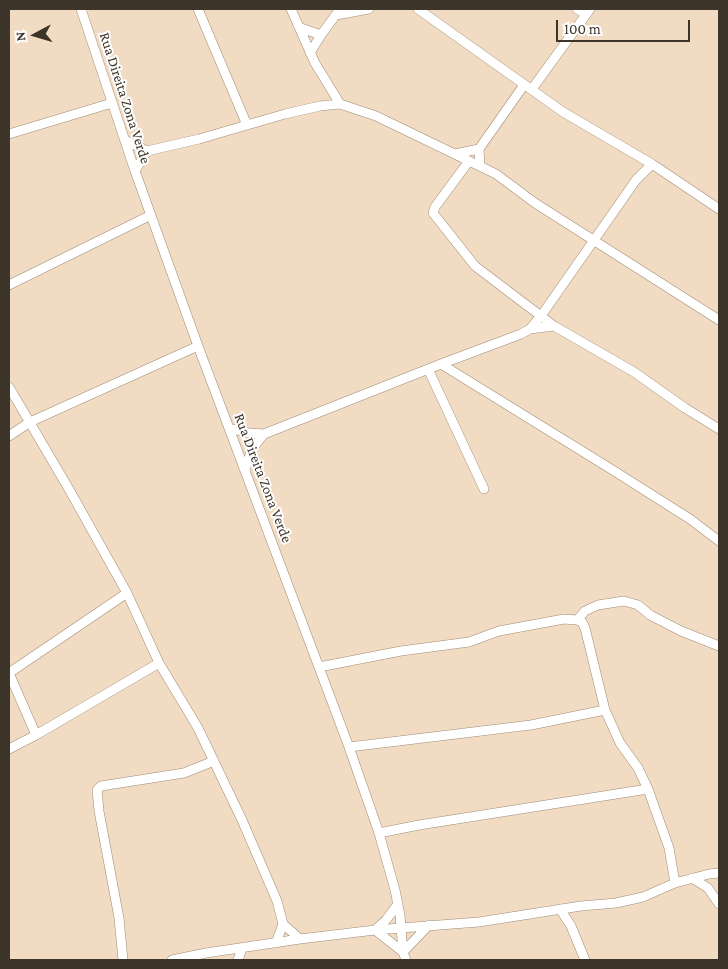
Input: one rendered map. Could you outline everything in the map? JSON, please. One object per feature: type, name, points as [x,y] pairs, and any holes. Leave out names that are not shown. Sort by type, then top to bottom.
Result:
[{"type":"street","name":"Rua Direita Zona Verde","points":[[81,9],[150,215],[349,747],[379,833],[398,904],[405,956]]},
{"type":"street","points":[[198,9],[247,125]]},
{"type":"street","points":[[291,9],[301,28],[310,53],[340,104]]},
{"type":"street","points":[[310,53],[338,12],[369,9]]},
{"type":"street","points":[[418,9],[427,13],[563,112],[652,164],[719,209]]},
{"type":"street","points":[[455,154],[479,149],[588,12],[577,9]]},
{"type":"street","points":[[301,28],[321,35]]},
{"type":"street","points":[[9,134],[112,103]]},
{"type":"street","points":[[124,140],[147,152],[320,106],[340,104],[376,116],[496,174],[535,203],[719,319]]},
{"type":"street","points":[[479,149],[480,165]]},
{"type":"street","points":[[135,171],[147,152]]},
{"type":"street","points":[[469,161],[435,207],[434,213],[475,266],[554,326],[634,372],[719,429]]},
{"type":"street","points":[[229,428],[249,433],[264,434],[530,329],[595,241],[636,180],[652,164]]},
{"type":"street","points":[[9,285],[150,215]]},
{"type":"street","points":[[530,329],[554,326]]},
{"type":"street","points":[[9,436],[30,422],[198,346]]},
{"type":"street","points":[[440,364],[690,519],[719,542]]},
{"type":"street","points":[[428,369],[484,489]]},
{"type":"street","points":[[9,387],[127,593],[159,663],[198,728],[214,761],[277,901],[283,924],[276,943]]},
{"type":"street","points":[[245,470],[252,449],[264,434]]},
{"type":"street","points":[[36,735],[9,673],[127,593]]},
{"type":"street","points":[[577,620],[585,611],[598,605],[624,601],[638,605],[650,615],[681,631],[719,646]]},
{"type":"street","points":[[319,667],[401,650],[469,642],[499,631],[564,619],[582,622],[586,628],[605,710],[620,743],[638,768],[648,789],[669,848],[676,882]]},
{"type":"street","points":[[9,749],[159,663]]},
{"type":"street","points":[[349,747],[531,726],[605,710]]},
{"type":"street","points":[[124,960],[119,918],[99,811],[97,790],[101,786],[184,773],[214,761]]},
{"type":"street","points":[[379,833],[648,789]]},
{"type":"street","points":[[172,960],[300,938],[479,922],[560,909],[616,903],[643,898],[676,882],[719,873]]},
{"type":"street","points":[[692,878],[708,888],[719,904]]},
{"type":"street","points":[[375,930],[386,920],[398,904]]},
{"type":"street","points":[[560,909],[571,926],[585,960]]},
{"type":"street","points":[[283,924],[300,938]]},
{"type":"street","points":[[375,930],[405,956],[429,925]]},
{"type":"street","points":[[238,960],[242,948]]},
{"type":"street","points":[[206,953],[213,960]]}]
